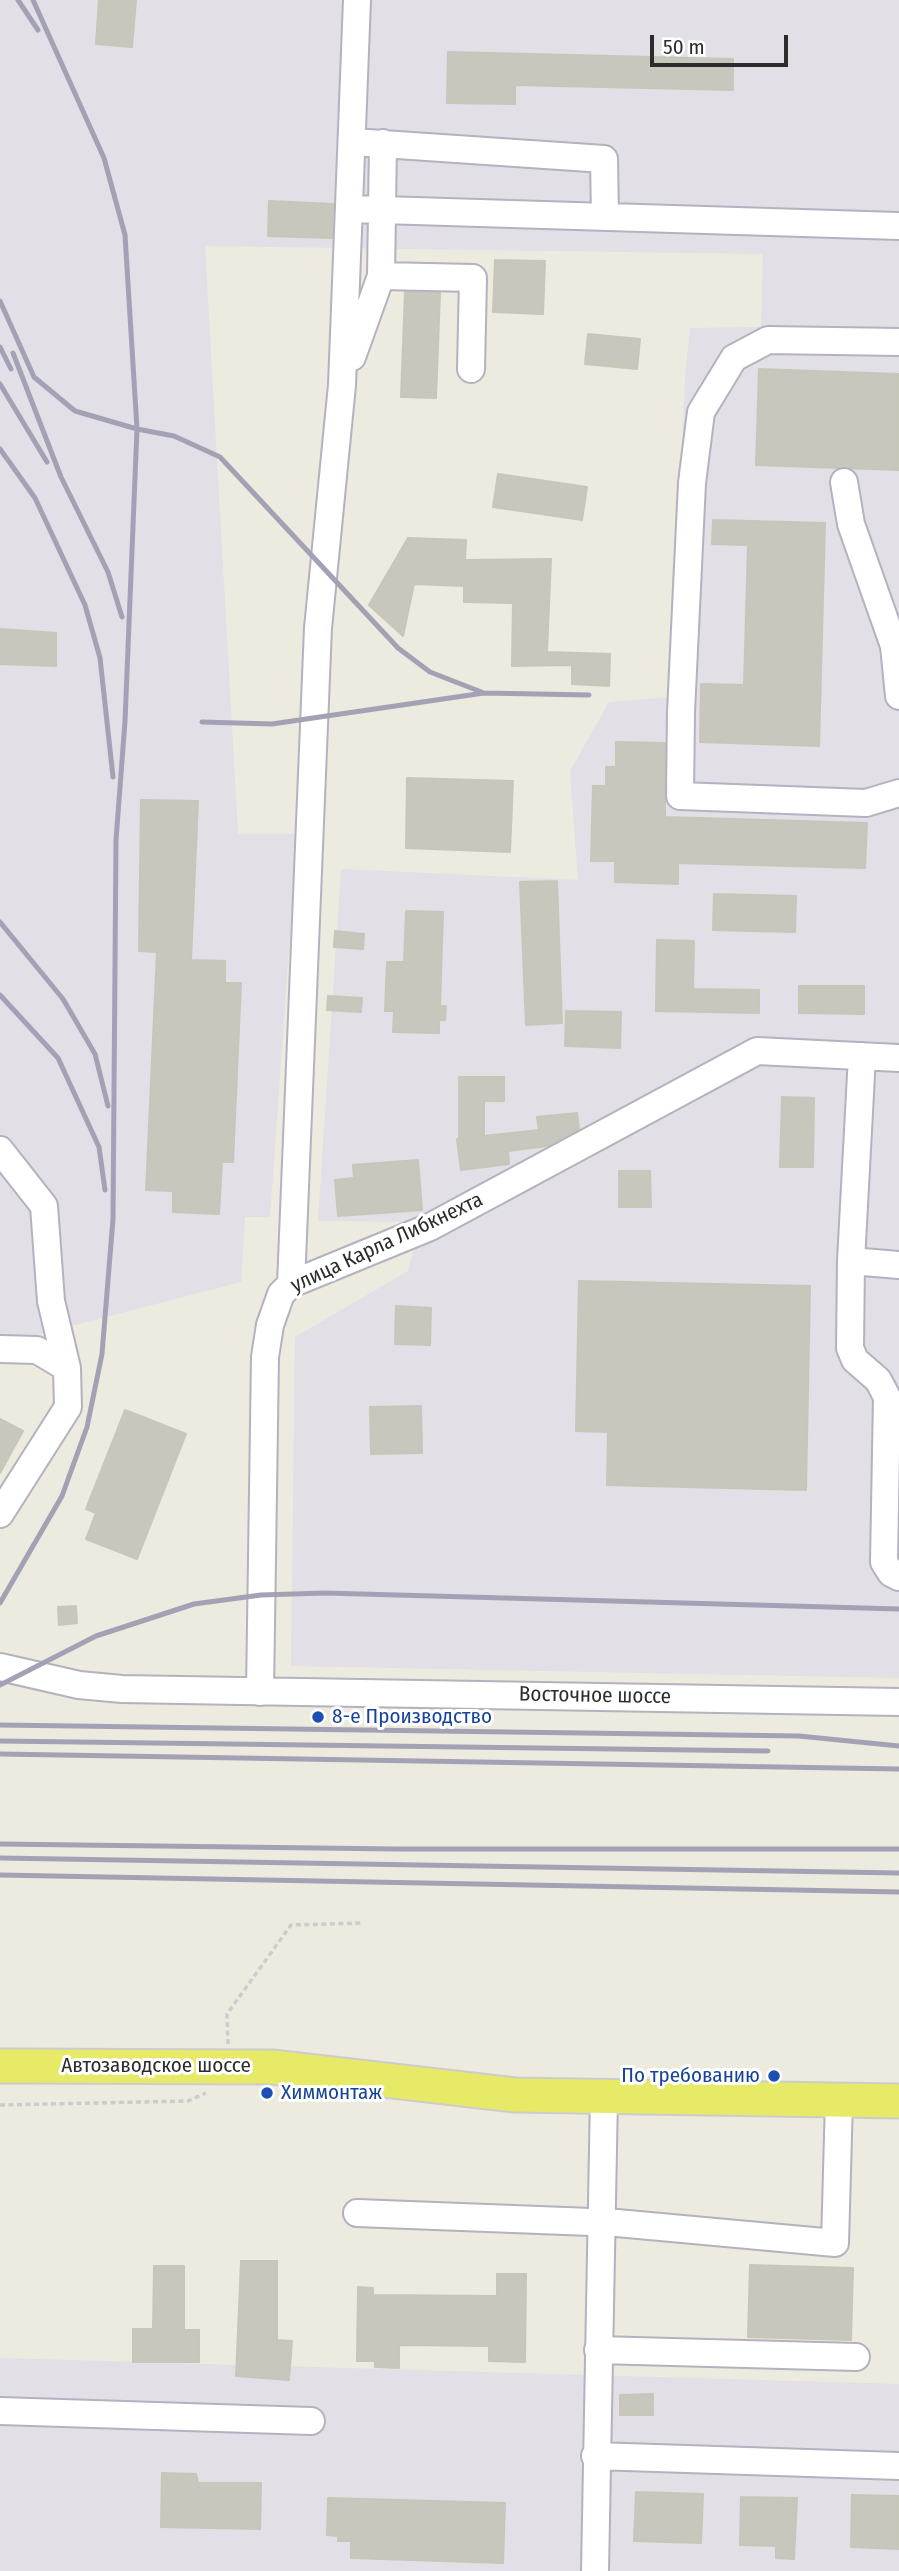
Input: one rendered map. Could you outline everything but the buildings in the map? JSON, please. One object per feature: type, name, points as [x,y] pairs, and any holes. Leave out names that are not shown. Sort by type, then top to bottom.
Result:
[{"type":"main road","name":"Автозаводское шоссе","points":[[0,2066],[272,2067],[515,2095],[899,2101]]},
{"type":"street","points":[[291,1284],[318,628],[342,385],[357,0]]},
{"type":"street","points":[[353,142],[604,159],[605,217]]},
{"type":"street","points":[[342,385],[381,276],[383,143]]},
{"type":"street","points":[[350,209],[899,226]]},
{"type":"street","points":[[381,276],[473,278],[471,369]]},
{"type":"street","points":[[899,342],[768,340],[734,358],[701,412],[692,483],[681,712],[680,796],[866,803],[899,793]]},
{"type":"street","points":[[844,482],[851,524],[894,646],[899,696]]},
{"type":"street","name":"улица Карла Либкнехта","points":[[260,1692],[265,1357],[275,1307],[291,1284],[430,1227],[757,1051],[899,1058]]},
{"type":"street","points":[[862,1056],[851,1261],[850,1348],[855,1360],[889,1380],[884,1562],[891,1573],[899,1577]]},
{"type":"street","points":[[0,1150],[44,1206],[51,1301],[67,1368],[68,1407],[0,1514]]},
{"type":"street","points":[[851,1261],[899,1265]]},
{"type":"street","points":[[0,1349],[37,1350],[67,1368]]},
{"type":"street","name":"Восточное шоссе","points":[[0,1667],[79,1685],[149,1690],[899,1702]]},
{"type":"street","points":[[595,2571],[595,2456],[604,2096]]},
{"type":"street","points":[[357,2213],[601,2222],[835,2243],[839,2100]]},
{"type":"street","points":[[598,2350],[856,2357]]},
{"type":"street","points":[[0,2411],[311,2421]]},
{"type":"street","points":[[595,2456],[899,2466]]},
{"type":"path","points":[[228,2067],[227,2014],[291,1925],[363,1923]]},
{"type":"path","points":[[0,2105],[188,2101],[208,2092]]},
{"type":"shaded area","points":[[0,0],[899,0],[899,1678],[291,1666],[295,1337],[408,1271],[421,1222],[318,1221],[341,869],[578,880],[570,771],[609,702],[672,697],[685,379],[690,328],[761,327],[763,254],[205,246],[238,834],[297,834],[270,1217],[245,1217],[241,1282],[33,1336],[0,1335]]},
{"type":"shaded area","points":[[0,2358],[899,2384],[899,2571],[0,2571]]},
{"type":"railway","points":[[18,0],[38,30]]},
{"type":"railway","points":[[0,1603],[62,1496],[87,1427],[102,1354],[113,1219],[116,840],[125,721],[137,429],[125,235],[104,158],[33,0]]},
{"type":"railway","points":[[0,301],[34,377],[75,411],[137,429],[174,436],[220,457],[398,648],[430,672],[484,693]]},
{"type":"railway","points":[[0,347],[11,369]]},
{"type":"railway","points":[[13,353],[61,477],[108,572],[122,617]]},
{"type":"railway","points":[[0,384],[47,462]]},
{"type":"railway","points":[[0,449],[35,498],[85,605],[100,658],[113,777]]},
{"type":"railway","points":[[202,722],[272,724],[484,693],[589,695]]},
{"type":"railway","points":[[0,922],[63,999],[95,1054],[108,1106]]},
{"type":"railway","points":[[0,995],[58,1058],[99,1147],[105,1190]]},
{"type":"railway","points":[[0,1685],[96,1636],[194,1604],[261,1595],[325,1593],[899,1609]]},
{"type":"railway","points":[[0,1725],[799,1736],[899,1746]]},
{"type":"railway","points":[[0,1741],[768,1751]]},
{"type":"railway","points":[[0,1754],[899,1769]]},
{"type":"railway","points":[[0,1844],[396,1849],[899,1849]]},
{"type":"railway","points":[[0,1858],[899,1873]]},
{"type":"railway","points":[[0,1875],[899,1892]]},
{"type":"place","name":"8-е Производство","points":[[318,1717]]},
{"type":"place","name":"По требованию","points":[[774,2076]]},
{"type":"place","name":"Химмонтаж","points":[[267,2093]]}]
